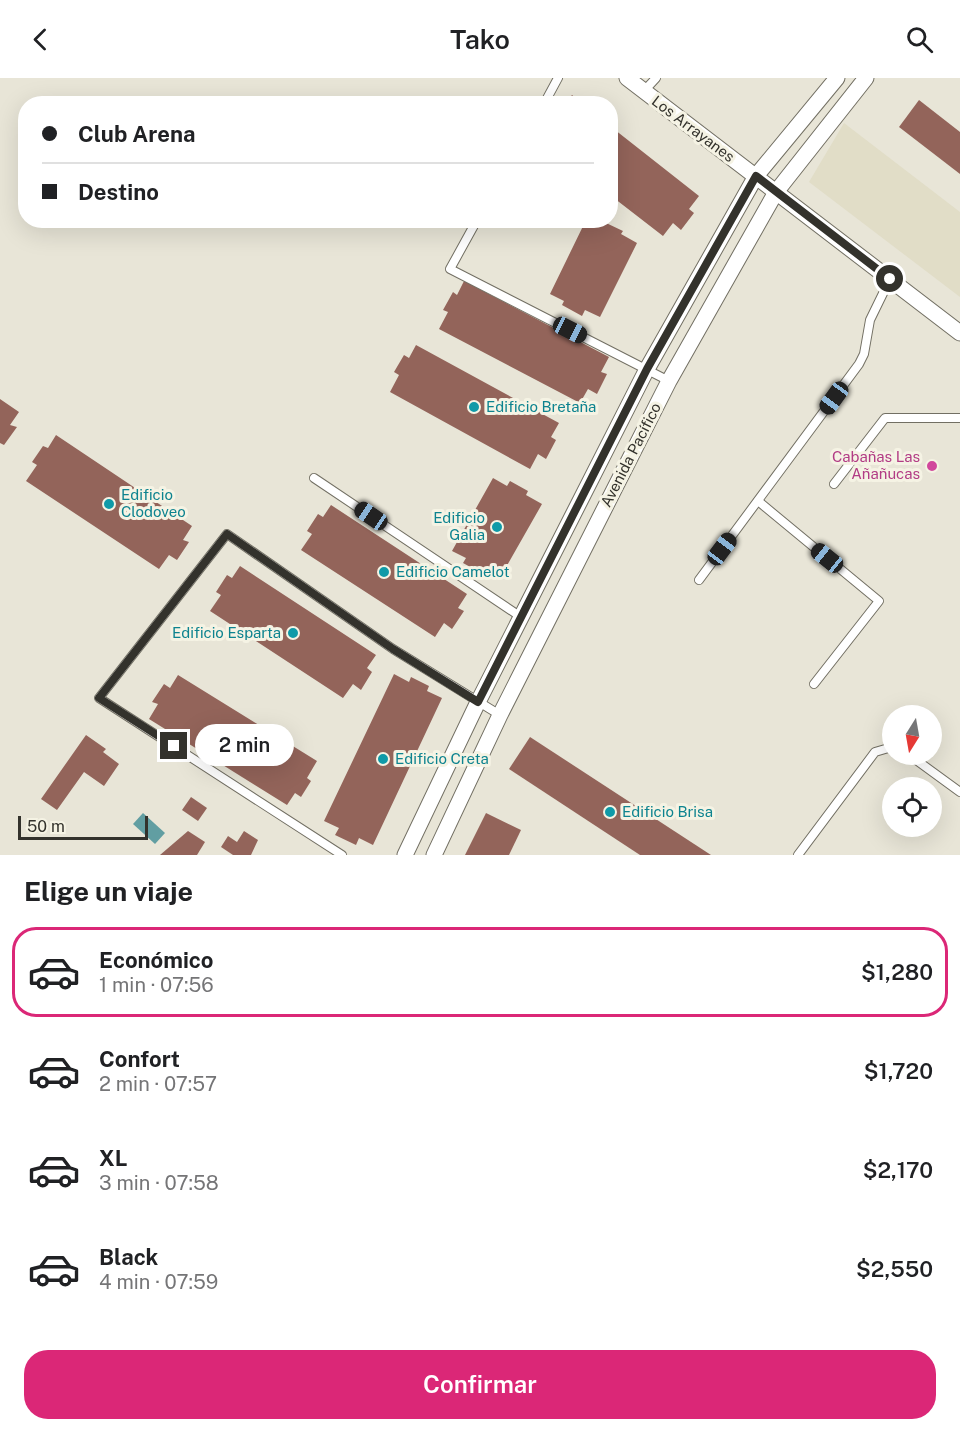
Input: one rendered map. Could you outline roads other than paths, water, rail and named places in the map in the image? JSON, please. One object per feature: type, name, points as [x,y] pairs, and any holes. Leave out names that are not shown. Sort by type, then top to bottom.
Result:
[{"type":"street","name":"Los Arrayanes","points":[[627,78],[890,279],[958,326]]},
{"type":"street","name":"Avenida Pacífico","points":[[405,855],[520,617],[647,369],[756,176],[837,78]]},
{"type":"street","name":"Avenida Pacífico","points":[[434,855],[500,715],[669,381],[776,192],[866,78]]},
{"type":"lane","points":[[548,96],[558,78]]},
{"type":"lane","points":[[644,91],[656,78]]},
{"type":"lane","points":[[472,228],[450,268],[669,381]]},
{"type":"lane","points":[[699,580],[859,364],[864,354],[870,320],[890,279]]},
{"type":"lane","points":[[834,484],[885,418],[960,418]]},
{"type":"lane","points":[[314,478],[520,617]]},
{"type":"lane","points":[[758,501],[879,601],[814,684]]},
{"type":"lane","points":[[342,855],[99,698],[227,534],[393,649],[500,715]]},
{"type":"lane","points":[[798,855],[875,752],[882,750]]},
{"type":"lane","points":[[923,765],[960,792]]},
{"type":"water","points":[[143,813],[165,833],[155,844],[133,824]]},
{"type":"place","name":"Edificio Bretaña","points":[[474,407]]},
{"type":"place","name":"Cabañas Las Añañucas","points":[[932,466]]},
{"type":"place","name":"Edificio Clodoveo","points":[[109,504]]},
{"type":"place","name":"Edificio Galia","points":[[497,527]]},
{"type":"place","name":"Edificio Camelot","points":[[384,572]]},
{"type":"place","name":"Edificio Esparta","points":[[293,633]]},
{"type":"place","name":"Edificio Creta","points":[[383,759]]},
{"type":"place","name":"Edificio Brisa","points":[[610,812]]}]
